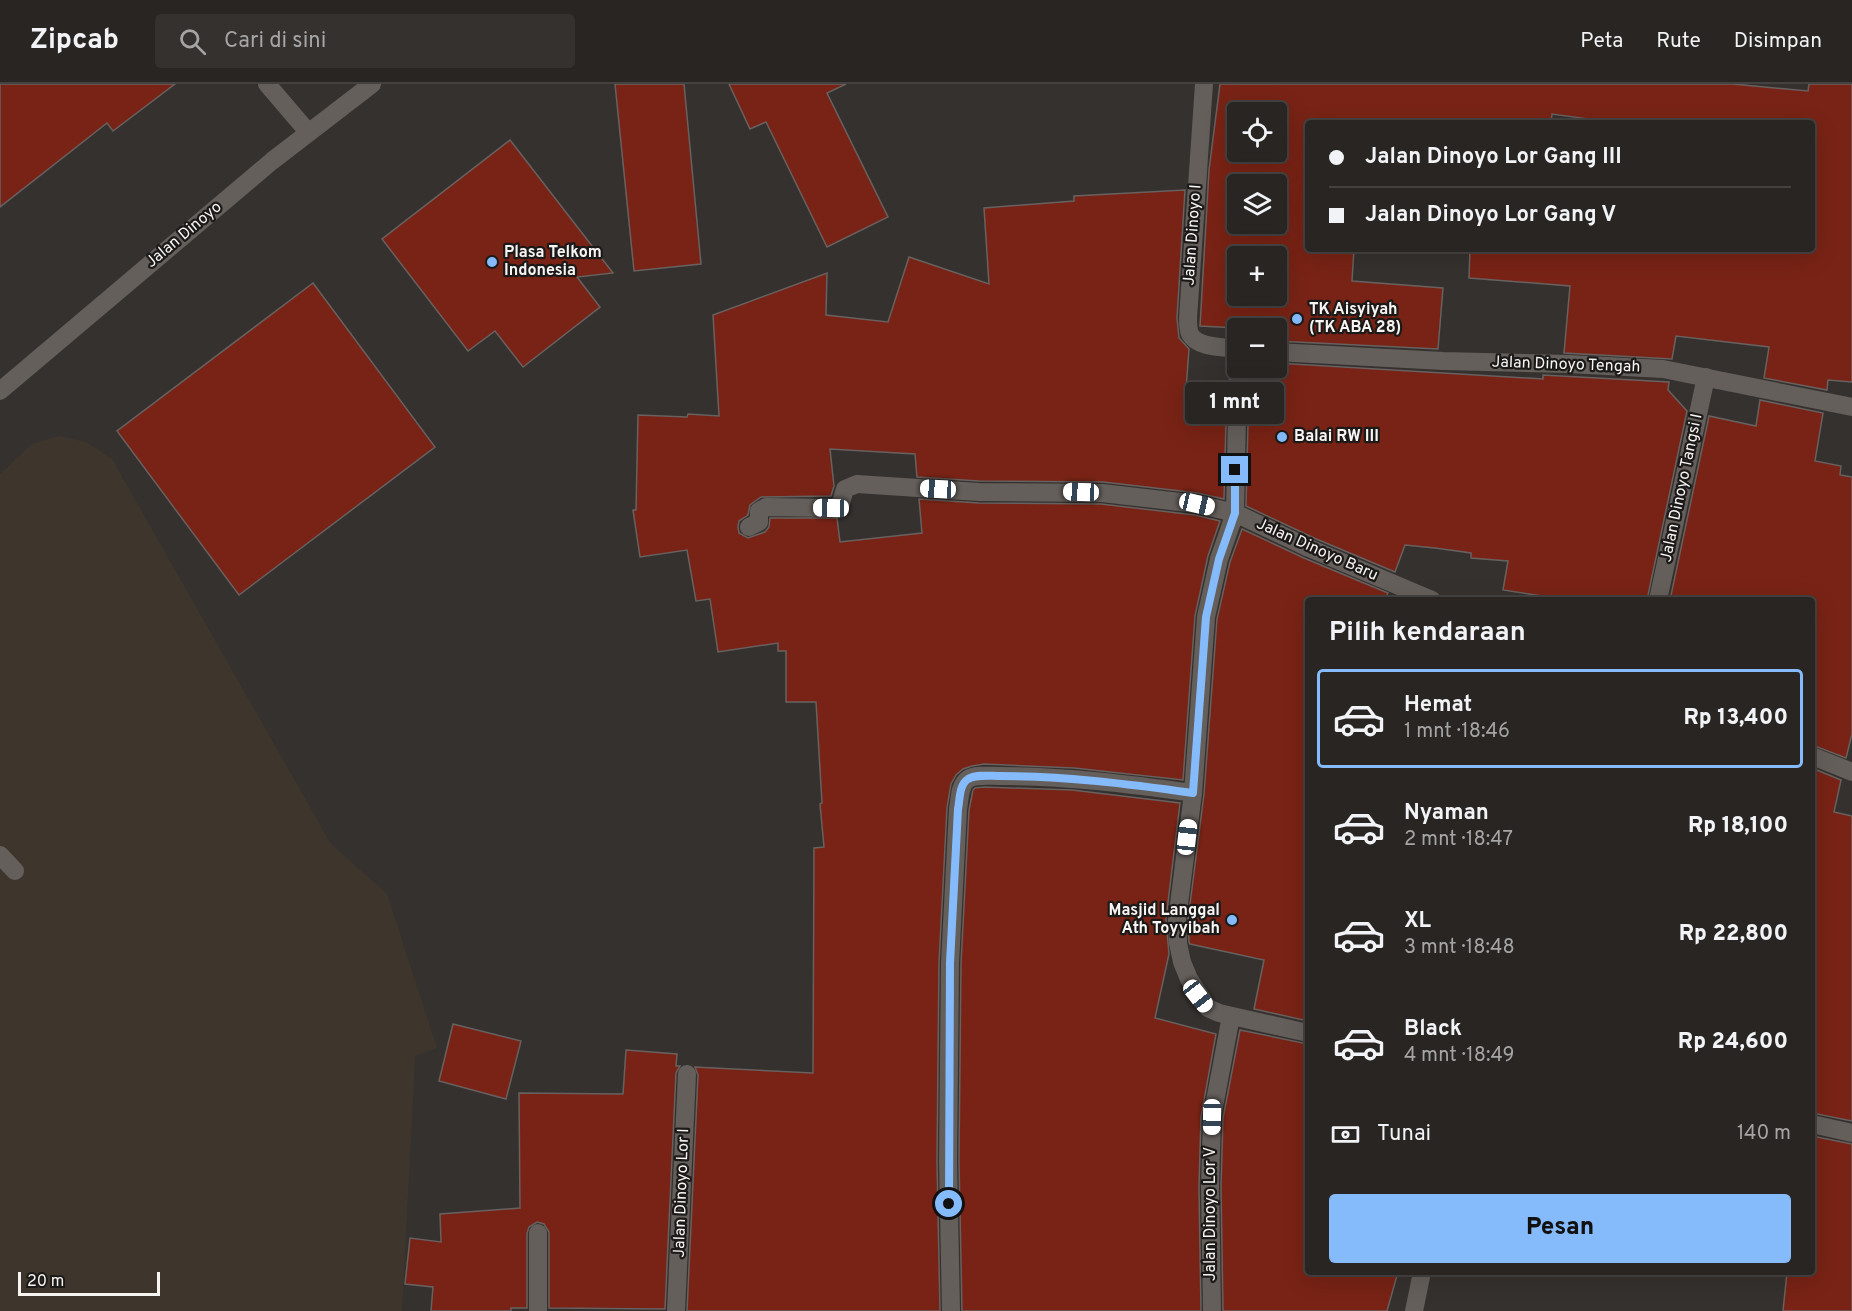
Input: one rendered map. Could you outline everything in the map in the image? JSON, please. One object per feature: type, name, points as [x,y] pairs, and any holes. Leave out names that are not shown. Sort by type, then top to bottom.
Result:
[{"type":"street","points":[[267,84],[308,132]]},
{"type":"street","name":"Jalan Dinoyo","points":[[0,391],[262,169],[372,84]]},
{"type":"street","name":"Jalan Dinoyo I","points":[[1204,84],[1188,318],[1189,333],[1194,340],[1227,348]]},
{"type":"street","name":"Jalan Dinoyo Tengah","points":[[1287,353],[1663,369],[1852,407]]},
{"type":"street","name":"Jalan Dinoyo Tangsi I","points":[[1659,597],[1706,377]]},
{"type":"street","points":[[1238,378],[1235,513],[1219,559],[1206,617],[1193,793],[1178,901],[1178,943],[1182,962],[1198,996],[1208,1008],[1231,1016],[1305,1032]]},
{"type":"street","name":"Jalan Dinoyo Baru","points":[[749,527],[759,522],[759,511],[766,507],[831,508],[840,506],[845,489],[857,484],[979,492],[1102,493],[1197,504],[1235,513],[1309,548],[1425,597]]},
{"type":"street","points":[[1815,757],[1852,772]]},
{"type":"street","points":[[951,1311],[948,1161],[950,963],[958,809],[962,786],[967,779],[974,777],[1016,776],[1087,780],[1193,793]]},
{"type":"street","points":[[0,855],[15,871]]},
{"type":"street","name":"Jalan Dinoyo Lor V","points":[[1212,1311],[1210,1187],[1212,1117],[1231,1016]]},
{"type":"street","name":"Jalan Dinoyo Lor I","points":[[676,1311],[687,1074]]},
{"type":"street","points":[[1815,1125],[1852,1133]]},
{"type":"street","points":[[538,1233],[538,1311]]},
{"type":"street","points":[[1414,1311],[1421,1275]]},
{"type":"shaded area","points":[[59,436],[86,442],[112,459],[331,844],[387,894],[437,1048],[415,1056],[402,1311],[0,1311],[0,474],[32,444]]},
{"type":"building","points":[[0,84],[175,84],[113,131],[107,123],[0,207]]},
{"type":"building","points":[[615,84],[684,84],[701,264],[634,271]]},
{"type":"building","points":[[729,84],[846,84],[827,93],[888,217],[827,247],[766,122],[750,129]]},
{"type":"building","points":[[1220,84],[1733,84],[1808,91],[1809,84],[1852,84],[1852,382],[1828,380],[1827,390],[1764,378],[1769,347],[1676,336],[1672,359],[1564,353],[1570,286],[1469,278],[1470,252],[1815,252],[1815,120],[1596,120],[1552,114],[1551,120],[1305,120],[1305,252],[1354,252],[1352,281],[1443,288],[1438,349],[1287,342],[1287,318],[1227,318],[1227,327],[1200,326],[1209,170]]},
{"type":"building","name":"Plasa Telkom Indonesia","points":[[510,140],[613,273],[577,277],[600,307],[523,367],[495,331],[468,351],[382,239]]},
{"type":"building","points":[[1185,190],[1177,318],[1179,338],[1189,349],[1184,417],[1226,421],[1224,499],[1198,493],[1103,482],[979,481],[917,477],[915,454],[830,449],[834,486],[831,496],[761,497],[750,505],[748,515],[739,521],[739,533],[748,538],[765,532],[769,527],[770,518],[837,518],[840,542],[922,533],[919,499],[979,503],[1101,504],[1195,515],[1220,521],[1208,556],[1195,616],[1183,780],[1074,768],[984,764],[963,769],[951,784],[947,808],[939,963],[937,1161],[940,1311],[687,1311],[698,1075],[695,1067],[813,1073],[814,848],[824,847],[820,804],[822,803],[816,702],[786,702],[786,651],[778,651],[778,643],[718,652],[710,599],[696,601],[687,550],[640,557],[633,510],[636,510],[638,415],[719,416],[713,315],[827,273],[826,315],[888,322],[909,257],[989,284],[984,208],[1074,201],[1074,196]]},
{"type":"building","points":[[313,283],[435,447],[239,595],[117,431]]},
{"type":"building","points":[[1287,364],[1543,379],[1543,375],[1669,382],[1668,390],[1687,411],[1648,597],[1548,597],[1503,590],[1508,561],[1471,558],[1471,553],[1405,545],[1395,572],[1314,538],[1246,506],[1248,422],[1257,423],[1259,378],[1287,378]]},
{"type":"building","points":[[1760,400],[1823,413],[1815,461],[1841,466],[1840,475],[1852,477],[1852,734],[1846,758],[1815,746],[1815,597],[1671,597],[1709,416],[1756,426]]},
{"type":"building","points":[[1242,529],[1388,593],[1386,597],[1305,597],[1305,1020],[1254,1009],[1264,960],[1189,942],[1188,920],[1204,794],[1217,619],[1230,562]]},
{"type":"building","points":[[1815,769],[1841,780],[1834,812],[1852,816],[1852,1121],[1815,1114]]},
{"type":"building","points":[[984,787],[1072,790],[1180,803],[1166,919],[1169,954],[1155,1018],[1216,1034],[1201,1117],[1199,1187],[1201,1311],[962,1311],[959,1161],[961,963],[969,810],[973,790]]},
{"type":"building","points":[[453,1024],[521,1041],[506,1099],[439,1081]]},
{"type":"building","points":[[1240,1030],[1305,1043],[1305,1275],[1397,1275],[1387,1311],[1223,1311],[1221,1187],[1223,1118]]},
{"type":"building","points":[[626,1050],[677,1054],[676,1066],[680,1066],[676,1073],[665,1309],[549,1308],[549,1232],[544,1224],[537,1222],[529,1227],[527,1233],[527,1308],[511,1308],[511,1311],[431,1311],[433,1287],[405,1284],[410,1238],[441,1242],[440,1214],[520,1208],[519,1093],[623,1094]]},
{"type":"building","points":[[1815,1137],[1852,1144],[1852,1311],[1783,1311],[1787,1275],[1815,1275]]},
{"type":"place","name":"Plasa Telkom Indonesia","points":[[492,262]]},
{"type":"place","name":"TK Aisyiyah (TK ABA 28)","points":[[1297,319]]},
{"type":"place","name":"Balai RW III","points":[[1282,437]]},
{"type":"place","name":"Masjid Langgal Ath Toyyibah","points":[[1232,920]]},
{"type":"route","points":[[949,1204],[950,963],[958,809],[962,786],[967,779],[974,777],[1016,776],[1087,780],[1193,793],[1206,617],[1219,559],[1235,513],[1235,470]]}]
